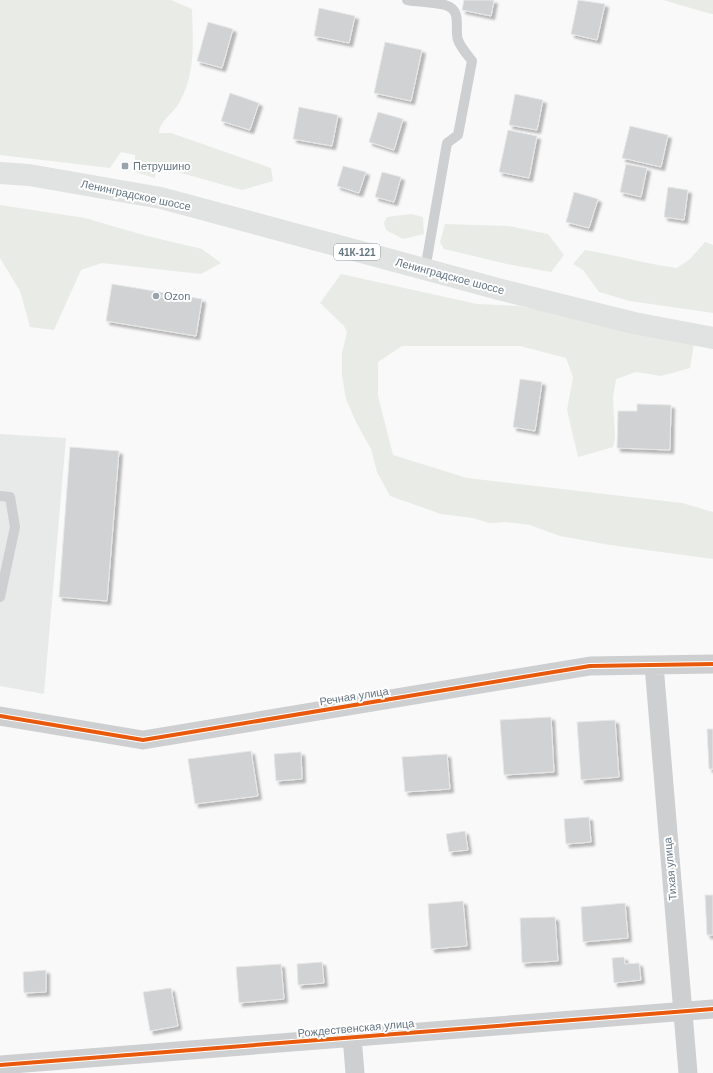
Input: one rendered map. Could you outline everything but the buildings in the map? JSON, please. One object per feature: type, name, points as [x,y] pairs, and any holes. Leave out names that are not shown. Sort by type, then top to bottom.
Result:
[{"type":"main road","name":"Ленинградское шоссе","points":[[0,172],[37,176],[161,198],[425,270],[634,324],[713,338]]},
{"type":"street","name":"Речная улица","points":[[0,716],[143,740],[590,666],[713,664]]},
{"type":"street","name":"Тихая улица","points":[[654,665],[688,1073]]},
{"type":"street","name":"Рождественская улица","points":[[0,1065],[34,1068],[352,1037],[713,1009]]},
{"type":"street","points":[[352,1037],[356,1073]]},
{"type":"lane","points":[[407,0],[446,5],[458,17],[457,38],[463,50],[472,61],[458,135],[447,143],[425,270]]},
{"type":"lane","points":[[0,496],[10,497],[15,527],[4,564],[0,597]]},
{"type":"shaded area","points":[[0,0],[171,0],[192,9],[193,33],[191,69],[179,103],[162,124],[159,133],[171,133],[271,168],[273,181],[242,190],[156,166],[155,178],[135,172],[135,155],[121,152],[110,168],[0,155]]},
{"type":"shaded area","points":[[663,0],[713,0],[713,14],[711,14]]},
{"type":"shaded area","points":[[0,205],[85,218],[147,236],[202,249],[221,263],[201,274],[102,263],[81,270],[54,330],[30,327],[20,291],[0,258]]},
{"type":"shaded area","points":[[411,214],[423,217],[424,234],[403,239],[386,230],[384,223],[387,217]]},
{"type":"shaded area","points":[[445,224],[509,226],[548,234],[564,255],[551,272],[507,264],[444,249],[440,242]]},
{"type":"shaded area","points":[[705,242],[713,245],[713,313],[630,301],[599,292],[583,270],[573,264],[585,250],[677,268],[690,259]]},
{"type":"shaded area","points":[[341,274],[477,304],[519,306],[694,344],[690,368],[661,376],[636,372],[616,379],[613,397],[615,438],[613,447],[578,457],[567,410],[573,377],[566,358],[520,346],[402,346],[378,362],[378,396],[393,455],[467,478],[682,503],[713,512],[713,559],[610,545],[560,536],[530,525],[506,522],[489,523],[473,518],[441,514],[390,496],[377,472],[371,449],[356,422],[346,399],[342,375],[342,353],[347,332],[344,326],[320,303]]},
{"type":"shaded area","points":[[0,434],[66,438],[44,694],[0,686]]},
{"type":"cycle path","points":[[0,716],[143,740],[590,666],[713,664]]},
{"type":"cycle path","points":[[0,1065],[713,1009]]},
{"type":"place","name":"Петрушино","points":[[125,166]]},
{"type":"place","name":"Ozon","points":[[156,296]]}]
